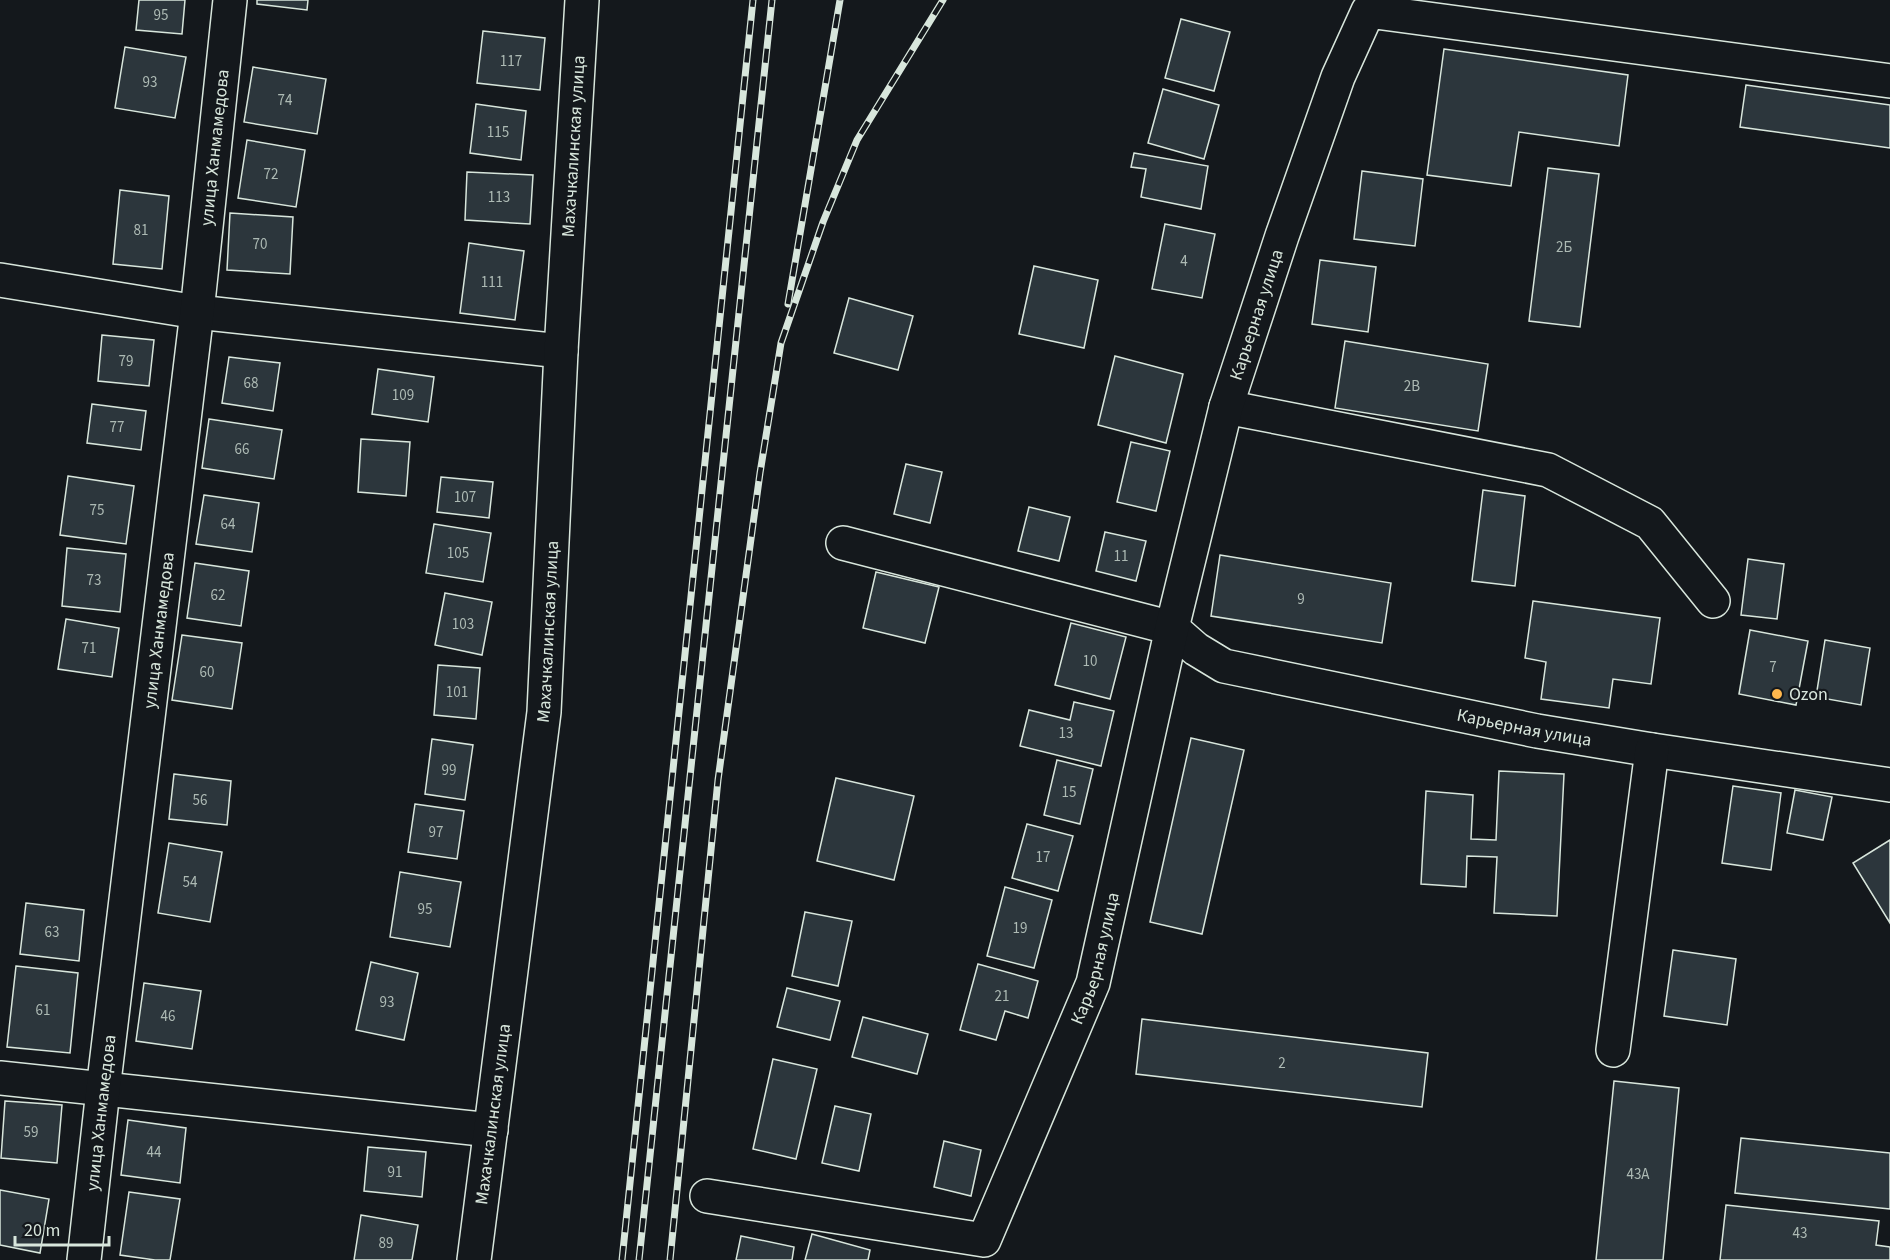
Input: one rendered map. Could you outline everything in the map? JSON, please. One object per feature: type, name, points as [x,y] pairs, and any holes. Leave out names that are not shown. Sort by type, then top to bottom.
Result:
[{"type":"street","name":"улица Ханмамедова","points":[[84,1260],[197,312],[230,0]]},
{"type":"street","name":"Махачкалинская улица","points":[[474,1260],[544,712],[561,351],[582,0]]},
{"type":"street","name":"Карьерная улица","points":[[707,1196],[984,1240],[1093,983],[1172,628],[1226,407],[1282,236],[1338,77],[1368,11],[1890,81]]},
{"type":"street","points":[[0,280],[197,312],[561,351]]},
{"type":"street","points":[[1226,407],[1548,470],[1650,523],[1713,601]]},
{"type":"street","name":"Карьерная улица","points":[[843,543],[1172,628],[1196,649],[1224,666],[1537,731],[1890,785]]},
{"type":"street","points":[[1613,1050],[1652,750]]},
{"type":"street","points":[[0,1078],[491,1130]]},
{"type":"building","points":[[139,0],[185,0],[182,34],[136,30]]},
{"type":"building","points":[[257,0],[308,0],[307,10],[257,4]]},
{"type":"building","points":[[1181,19],[1230,32],[1214,91],[1165,78]]},
{"type":"building","points":[[483,31],[545,38],[540,90],[477,83]]},
{"type":"building","points":[[125,47],[186,57],[175,118],[115,108]]},
{"type":"building","points":[[1444,49],[1628,75],[1619,146],[1519,132],[1511,186],[1427,175]]},
{"type":"building","points":[[253,67],[326,79],[317,134],[244,122]]},
{"type":"building","points":[[1746,85],[1890,105],[1890,148],[1740,127]]},
{"type":"building","points":[[1163,89],[1219,105],[1204,159],[1148,143]]},
{"type":"building","points":[[476,104],[526,111],[521,160],[470,153]]},
{"type":"building","points":[[247,140],[305,150],[296,207],[238,198]]},
{"type":"building","points":[[1134,153],[1208,166],[1201,209],[1141,197],[1146,169],[1131,167]]},
{"type":"building","points":[[1548,168],[1599,174],[1580,327],[1529,321]]},
{"type":"building","points":[[1362,171],[1423,179],[1415,246],[1354,239]]},
{"type":"building","points":[[467,172],[533,175],[530,224],[465,220]]},
{"type":"building","points":[[120,190],[169,196],[162,269],[113,264]]},
{"type":"building","points":[[230,213],[293,217],[290,274],[227,270]]},
{"type":"building","points":[[1165,224],[1215,234],[1202,298],[1152,289]]},
{"type":"building","points":[[469,243],[524,251],[515,320],[460,313]]},
{"type":"building","points":[[1320,260],[1376,267],[1368,332],[1312,324]]},
{"type":"building","points":[[1034,266],[1098,280],[1084,348],[1019,334]]},
{"type":"building","points":[[849,298],[913,316],[898,370],[834,353]]},
{"type":"building","points":[[102,335],[154,340],[149,386],[98,381]]},
{"type":"building","points":[[1345,341],[1488,364],[1478,431],[1335,408]]},
{"type":"building","points":[[1115,356],[1183,374],[1166,443],[1098,425]]},
{"type":"building","points":[[229,357],[280,363],[273,411],[222,403]]},
{"type":"building","points":[[378,369],[434,377],[428,422],[372,414]]},
{"type":"building","points":[[92,404],[146,411],[141,450],[87,443]]},
{"type":"building","points":[[209,419],[282,430],[274,479],[202,468]]},
{"type":"building","points":[[361,439],[410,442],[406,496],[358,492]]},
{"type":"building","points":[[1131,442],[1170,451],[1156,511],[1117,502]]},
{"type":"building","points":[[906,464],[942,472],[930,523],[894,514]]},
{"type":"building","points":[[68,476],[134,486],[126,544],[60,535]]},
{"type":"building","points":[[441,477],[493,482],[489,518],[437,512]]},
{"type":"building","points":[[1483,490],[1525,496],[1515,586],[1472,581]]},
{"type":"building","points":[[204,495],[259,503],[252,552],[196,544]]},
{"type":"building","points":[[1029,507],[1070,517],[1059,561],[1018,551]]},
{"type":"building","points":[[434,524],[491,533],[483,582],[426,573]]},
{"type":"building","points":[[1105,532],[1146,541],[1136,581],[1096,571]]},
{"type":"building","points":[[67,548],[126,554],[120,612],[62,606]]},
{"type":"building","points":[[1220,555],[1391,583],[1382,643],[1211,616]]},
{"type":"building","points":[[1748,559],[1784,564],[1777,619],[1741,615]]},
{"type":"building","points":[[195,563],[249,571],[241,626],[187,618]]},
{"type":"building","points":[[876,572],[939,587],[925,643],[863,628]]},
{"type":"building","points":[[445,593],[492,602],[482,655],[435,645]]},
{"type":"building","points":[[1533,601],[1660,618],[1651,684],[1613,679],[1609,708],[1541,699],[1546,662],[1525,658]]},
{"type":"building","points":[[66,619],[119,628],[112,677],[58,669]]},
{"type":"building","points":[[1071,623],[1126,637],[1110,699],[1055,685]]},
{"type":"building","points":[[1750,630],[1808,641],[1796,705],[1739,694]]},
{"type":"building","points":[[182,635],[242,643],[232,709],[172,700]]},
{"type":"building","points":[[1825,640],[1870,648],[1861,705],[1816,697]]},
{"type":"building","points":[[438,665],[480,668],[476,719],[434,715]]},
{"type":"building","points":[[1074,702],[1114,711],[1101,766],[1020,746],[1029,710],[1070,720]]},
{"type":"building","points":[[1191,738],[1244,750],[1202,934],[1150,922]]},
{"type":"building","points":[[432,739],[473,745],[465,800],[425,794]]},
{"type":"building","points":[[1057,760],[1093,769],[1080,824],[1044,815]]},
{"type":"building","points":[[1499,771],[1564,774],[1557,916],[1494,913],[1497,857],[1467,856],[1466,887],[1421,884],[1426,791],[1473,795],[1471,839],[1496,840]]},
{"type":"building","points":[[174,774],[231,781],[227,825],[169,819]]},
{"type":"building","points":[[836,778],[914,796],[894,880],[817,861]]},
{"type":"building","points":[[1733,786],[1781,793],[1771,870],[1722,863]]},
{"type":"building","points":[[1795,790],[1832,797],[1823,840],[1787,833]]},
{"type":"building","points":[[415,804],[464,811],[457,859],[408,852]]},
{"type":"building","points":[[1027,824],[1073,836],[1058,891],[1012,878]]},
{"type":"building","points":[[1890,840],[1890,923],[1853,863]]},
{"type":"building","points":[[169,843],[222,852],[210,922],[158,913]]},
{"type":"building","points":[[400,872],[461,882],[450,947],[390,937]]},
{"type":"building","points":[[1005,887],[1052,900],[1034,968],[987,956]]},
{"type":"building","points":[[26,903],[84,910],[79,961],[20,954]]},
{"type":"building","points":[[805,912],[852,921],[838,986],[792,976]]},
{"type":"building","points":[[1673,950],[1736,959],[1727,1025],[1664,1016]]},
{"type":"building","points":[[371,962],[418,973],[404,1040],[356,1030]]},
{"type":"building","points":[[978,964],[1038,981],[1028,1018],[1005,1011],[996,1040],[960,1030]]},
{"type":"building","points":[[16,966],[78,973],[70,1053],[7,1047]]},
{"type":"building","points":[[144,983],[201,991],[192,1049],[136,1041]]},
{"type":"building","points":[[787,988],[840,1001],[830,1040],[777,1027]]},
{"type":"building","points":[[863,1017],[928,1034],[917,1074],[852,1057]]},
{"type":"building","points":[[1142,1019],[1428,1053],[1422,1107],[1136,1074]]},
{"type":"building","points":[[773,1059],[817,1069],[796,1159],[753,1149]]},
{"type":"building","points":[[1614,1081],[1679,1088],[1663,1260],[1596,1260]]},
{"type":"building","points":[[5,1101],[62,1105],[57,1163],[1,1158]]},
{"type":"building","points":[[835,1106],[871,1114],[859,1171],[822,1163]]},
{"type":"building","points":[[128,1120],[186,1128],[180,1183],[121,1175]]},
{"type":"building","points":[[1741,1138],[1890,1153],[1890,1209],[1735,1193]]},
{"type":"building","points":[[944,1141],[981,1150],[971,1196],[934,1187]]},
{"type":"building","points":[[368,1147],[426,1152],[422,1197],[364,1191]]},
{"type":"building","points":[[0,1190],[49,1199],[40,1253],[0,1245]]},
{"type":"building","points":[[129,1192],[180,1199],[170,1260],[120,1255]]},
{"type":"building","points":[[1726,1205],[1879,1221],[1876,1245],[1890,1247],[1890,1260],[1720,1260]]},
{"type":"building","points":[[361,1215],[418,1225],[412,1260],[354,1260]]},
{"type":"building","points":[[812,1234],[870,1250],[868,1260],[805,1260]]},
{"type":"building","points":[[741,1236],[794,1247],[792,1260],[736,1260]]},
{"type":"railway","points":[[622,1260],[753,0]]},
{"type":"railway","points":[[639,1260],[772,0]]},
{"type":"railway","points":[[788,304],[840,0]]},
{"type":"railway","points":[[670,1260],[718,780],[760,473],[781,343],[823,222],[857,140],[943,0]]},
{"type":"place","name":"Ozon","points":[[1777,694]]}]
